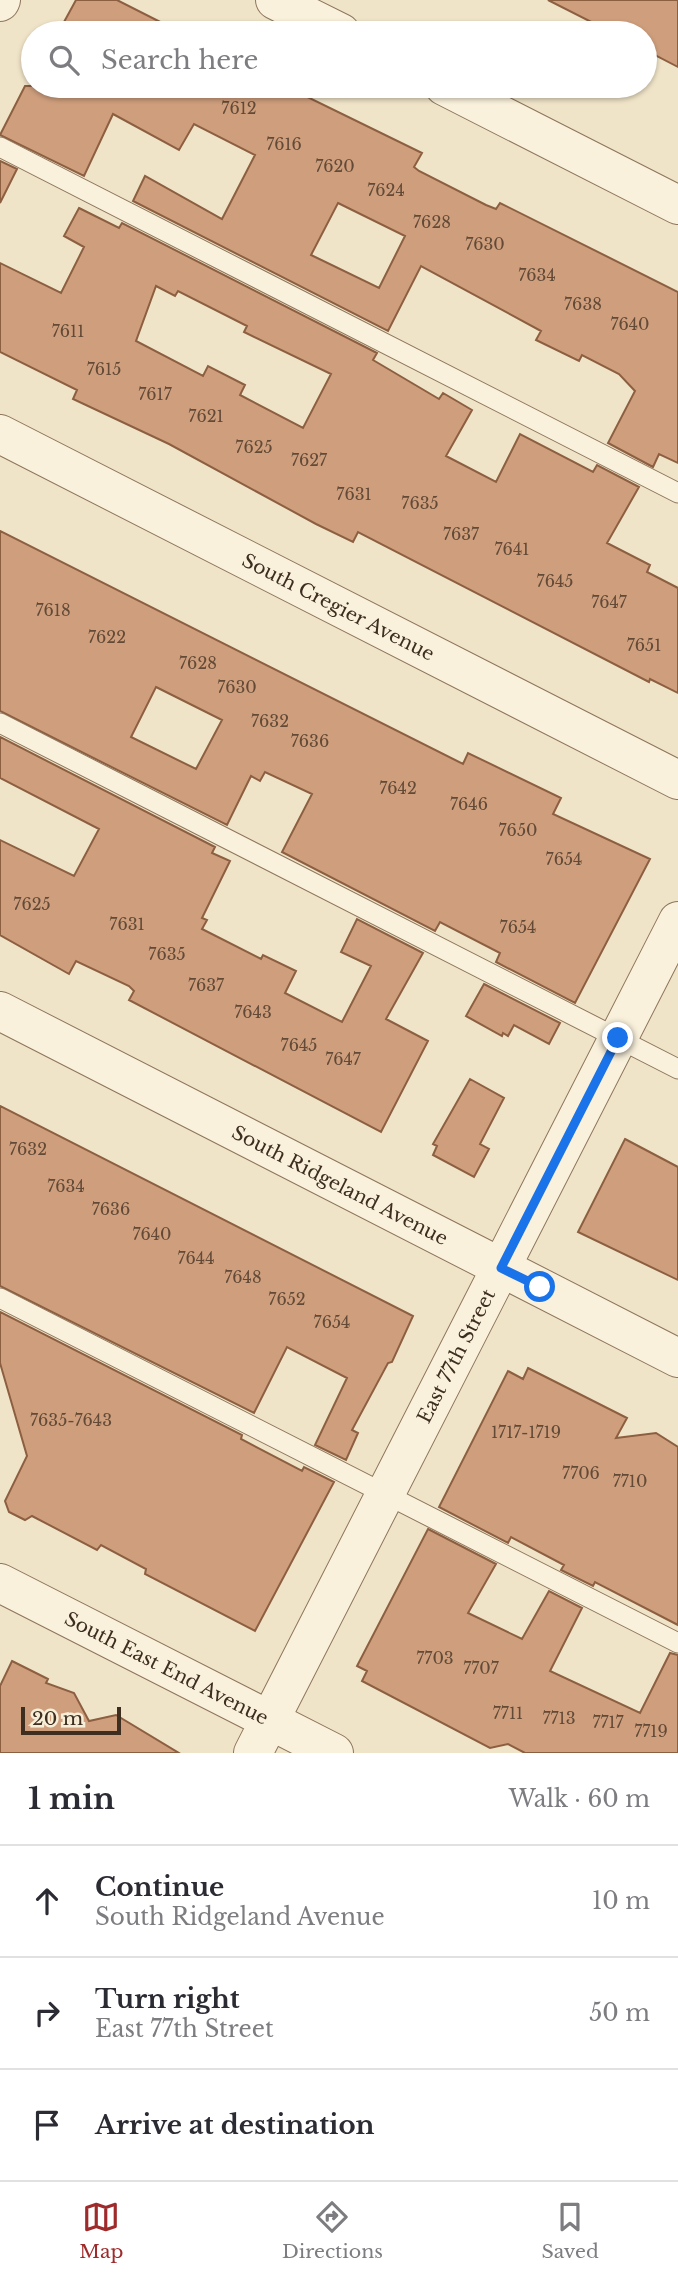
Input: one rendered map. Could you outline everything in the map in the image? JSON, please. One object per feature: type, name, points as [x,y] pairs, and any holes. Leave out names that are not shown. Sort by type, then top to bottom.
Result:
[{"type":"street","points":[[275,0],[317,21]]},
{"type":"street","points":[[468,98],[678,205]]},
{"type":"street","name":"South Cregier Avenue","points":[[0,434],[678,779]]},
{"type":"street","name":"East 77th Street","points":[[262,1737],[678,921]]},
{"type":"street","name":"South Ridgeland Avenue","points":[[0,1011],[678,1358]]},
{"type":"street","name":"South East End Avenue","points":[[0,1583],[262,1737],[334,1753]]},
{"type":"lane","points":[[0,146],[678,493]]},
{"type":"lane","points":[[0,723],[678,1069]]},
{"type":"lane","points":[[0,1298],[678,1643]]},
{"type":"building","points":[[76,0],[117,0],[158,21],[65,21]]},
{"type":"building","points":[[548,0],[678,0],[678,67],[657,56],[657,21],[589,21]]},
{"type":"building","points":[[21,94],[21,98],[310,98],[422,153],[414,167],[419,171],[496,209],[500,203],[678,292],[678,463],[659,454],[653,467],[608,443],[635,391],[619,374],[582,355],[579,361],[536,340],[541,331],[421,266],[388,331],[133,201],[145,176],[222,219],[255,155],[194,124],[179,150],[113,114],[84,176],[0,135]],"holes":[[[338,203],[405,236],[379,288],[311,255]]]},
{"type":"building","points":[[0,161],[17,169],[0,203]]},
{"type":"building","points":[[79,208],[119,228],[122,223],[377,353],[373,360],[439,399],[443,393],[472,410],[446,456],[496,482],[520,434],[593,472],[597,465],[639,487],[607,543],[650,565],[647,572],[678,588],[678,693],[650,679],[649,682],[358,532],[353,542],[316,524],[169,444],[73,399],[77,390],[0,352],[0,263],[61,293],[84,247],[64,236]],"holes":[[[156,286],[175,296],[178,291],[247,326],[244,332],[331,374],[303,428],[240,395],[245,385],[208,366],[203,376],[136,341]]]},
{"type":"building","points":[[0,531],[463,764],[468,753],[561,798],[553,814],[650,859],[575,1003],[496,962],[500,953],[440,922],[435,931],[282,852],[312,794],[265,772],[260,781],[251,776],[227,825],[0,711]],"holes":[[[156,687],[222,720],[196,769],[131,737]]]},
{"type":"building","points":[[0,737],[215,847],[212,853],[230,861],[202,918],[207,920],[202,929],[261,959],[263,955],[296,971],[285,993],[342,1022],[371,966],[341,952],[357,919],[423,953],[386,1019],[428,1041],[381,1132],[129,1000],[134,991],[129,986],[76,961],[69,974],[0,935],[0,840],[74,876],[99,829],[0,778]]},
{"type":"building","points":[[484,984],[560,1023],[549,1044],[514,1025],[508,1036],[503,1033],[502,1036],[466,1016]]},
{"type":"building","points":[[470,1079],[504,1098],[480,1144],[489,1149],[474,1177],[433,1155],[437,1146],[433,1144]]},
{"type":"building","points":[[0,1106],[413,1316],[392,1362],[388,1363],[352,1430],[358,1433],[346,1460],[315,1445],[347,1378],[287,1347],[254,1413],[0,1286]]},
{"type":"building","points":[[625,1139],[678,1167],[678,1280],[578,1232]]},
{"type":"building","points":[[0,1312],[242,1435],[241,1439],[302,1471],[304,1467],[334,1482],[255,1631],[145,1574],[146,1569],[101,1545],[97,1550],[32,1516],[25,1520],[9,1512],[5,1501],[27,1456],[0,1363]]},
{"type":"building","points":[[528,1368],[627,1418],[616,1438],[656,1433],[678,1447],[678,1625],[595,1582],[593,1586],[561,1570],[564,1565],[511,1537],[508,1543],[439,1507],[508,1371],[523,1379]]},
{"type":"building","points":[[428,1529],[496,1564],[468,1613],[522,1639],[549,1591],[582,1608],[550,1671],[640,1713],[670,1653],[678,1655],[678,1753],[525,1753],[508,1744],[490,1748],[362,1681],[367,1671],[357,1666]]},
{"type":"building","points":[[12,1661],[48,1679],[46,1683],[74,1693],[89,1721],[116,1715],[179,1753],[0,1753],[0,1686]]},
{"type":"route","points":[[540,1287],[501,1268],[618,1038]]}]
